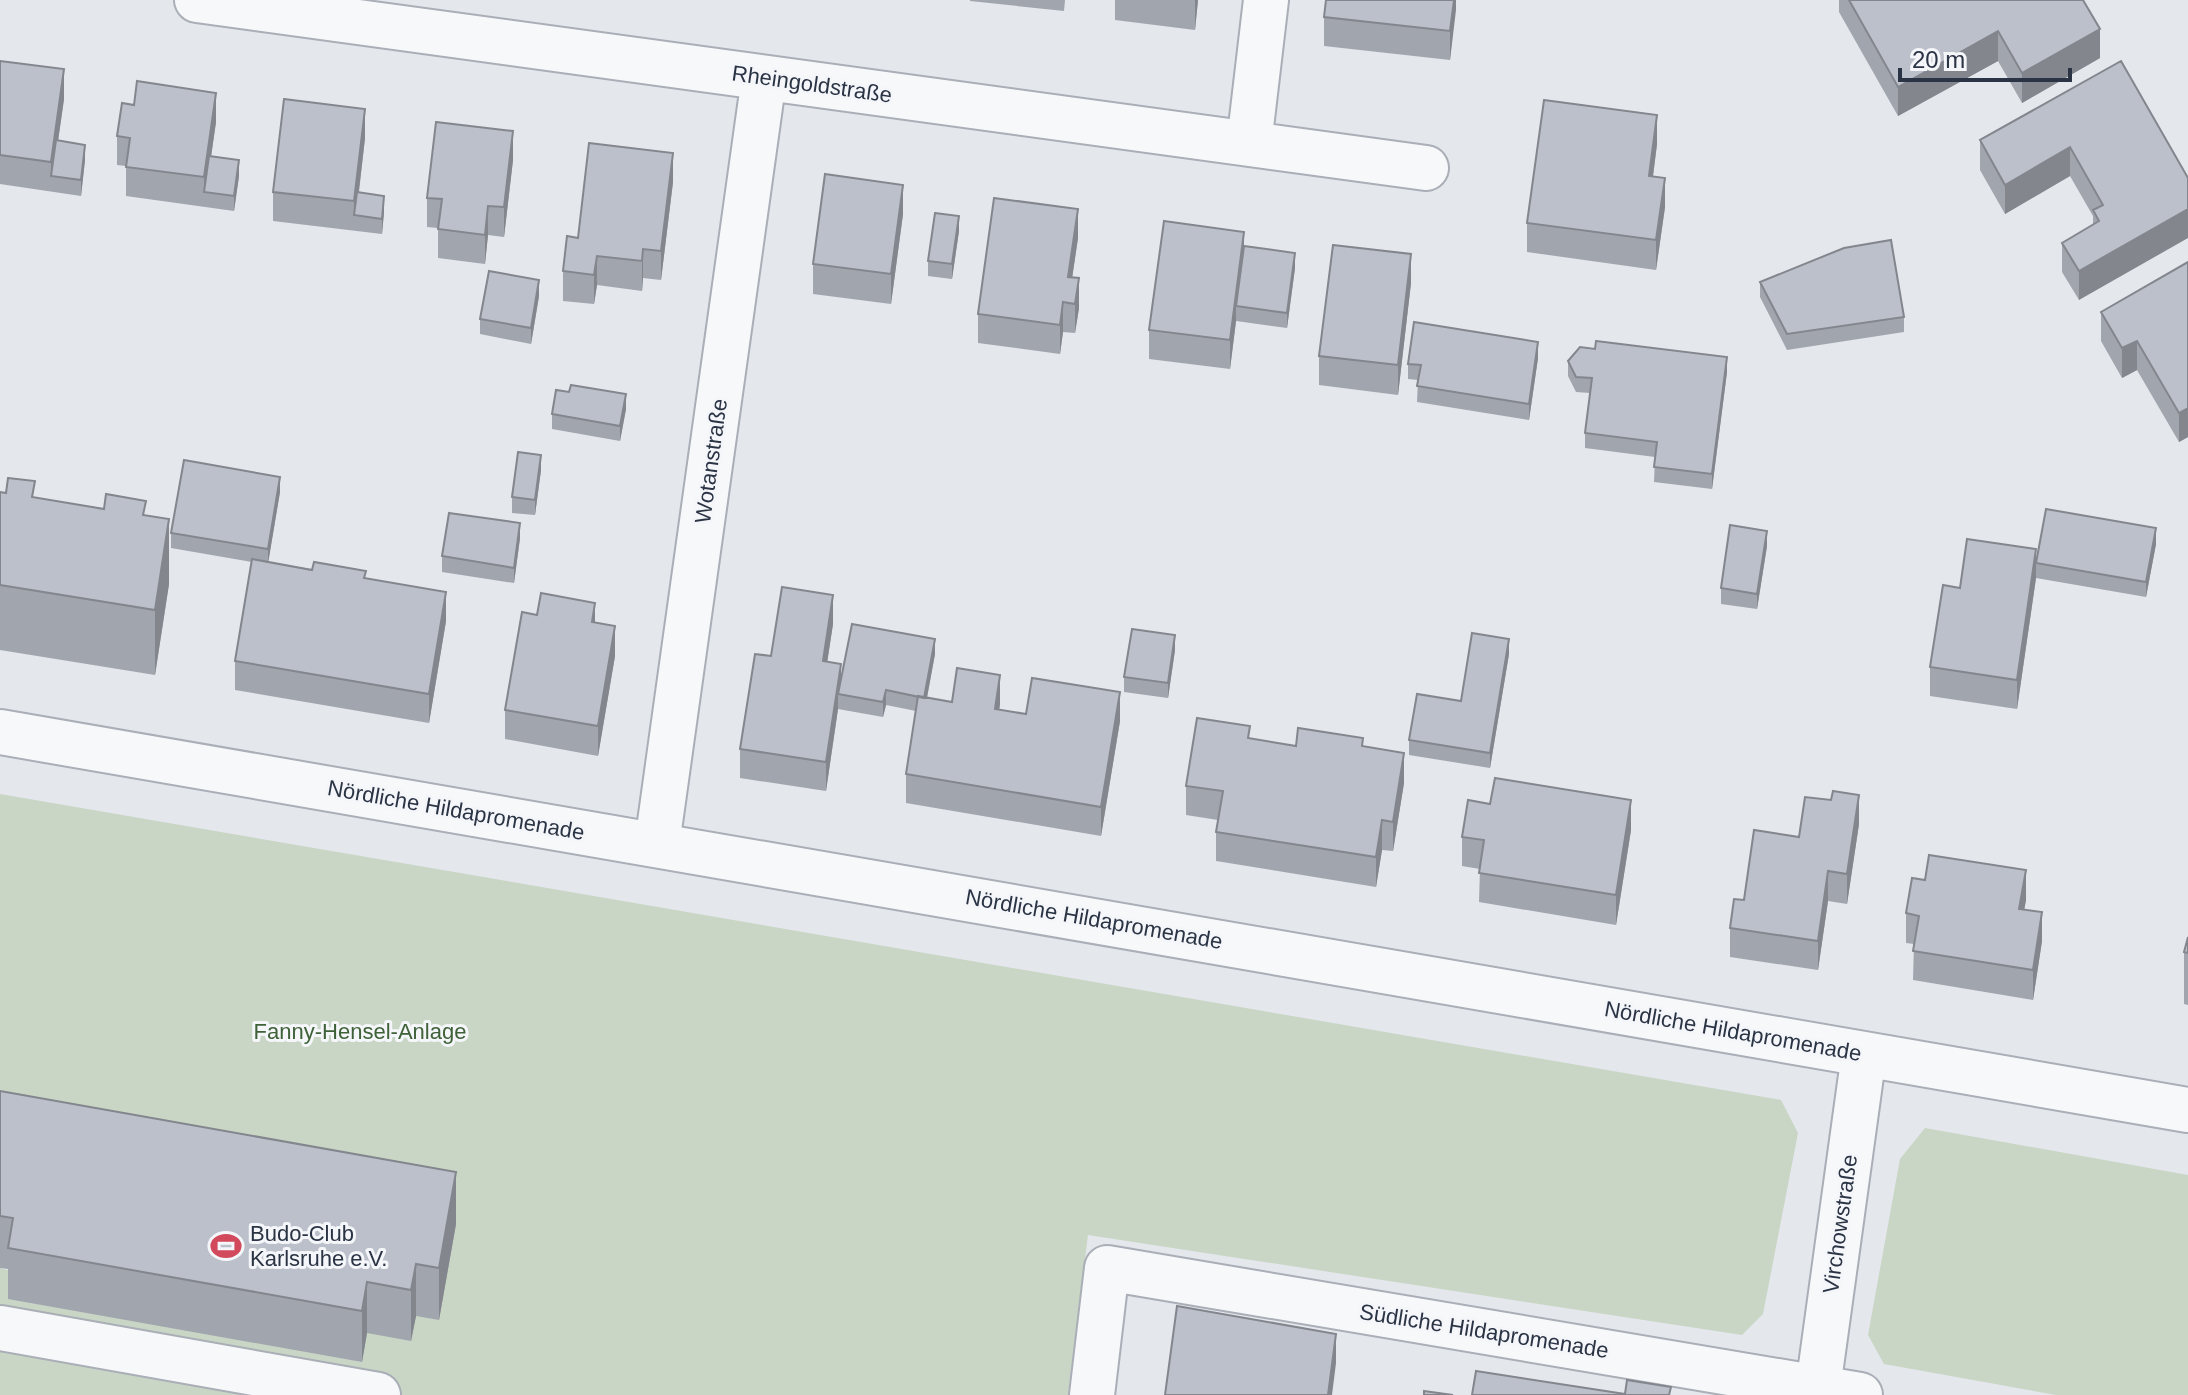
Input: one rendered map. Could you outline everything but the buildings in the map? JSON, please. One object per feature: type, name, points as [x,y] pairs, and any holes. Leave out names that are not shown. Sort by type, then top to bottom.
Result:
[{"type":"street","name":"Rheingoldstraße","points":[[197,0],[279,6],[764,78],[1426,168]]},
{"type":"street","points":[[1249,144],[1266,0]]},
{"type":"street","name":"Wotanstraße","points":[[657,844],[764,78]]},
{"type":"street","name":"Nördliche Hildapromenade","points":[[0,732],[2188,1110]]},
{"type":"street","name":"Virchowstraße","points":[[1817,1391],[1864,1054]]},
{"type":"street","name":"Südliche Hildapromenade","points":[[1092,1395],[1107,1268],[1817,1391],[1860,1395]]},
{"type":"street","points":[[0,1328],[378,1395]]},
{"type":"green space","name":"Fanny-Hensel-Anlage","points":[[0,794],[1781,1100],[1798,1133],[1763,1314],[1742,1335],[1088,1235],[1068,1395],[0,1395],[0,1268],[361,1362],[0,1143]]},
{"type":"green space","points":[[1925,1128],[2188,1175],[2188,1395],[2056,1395],[1884,1364],[1868,1335],[1900,1159]]},
{"type":"place","name":"Budo-Club Karlsruhe e.V.","points":[[226,1246]]}]
